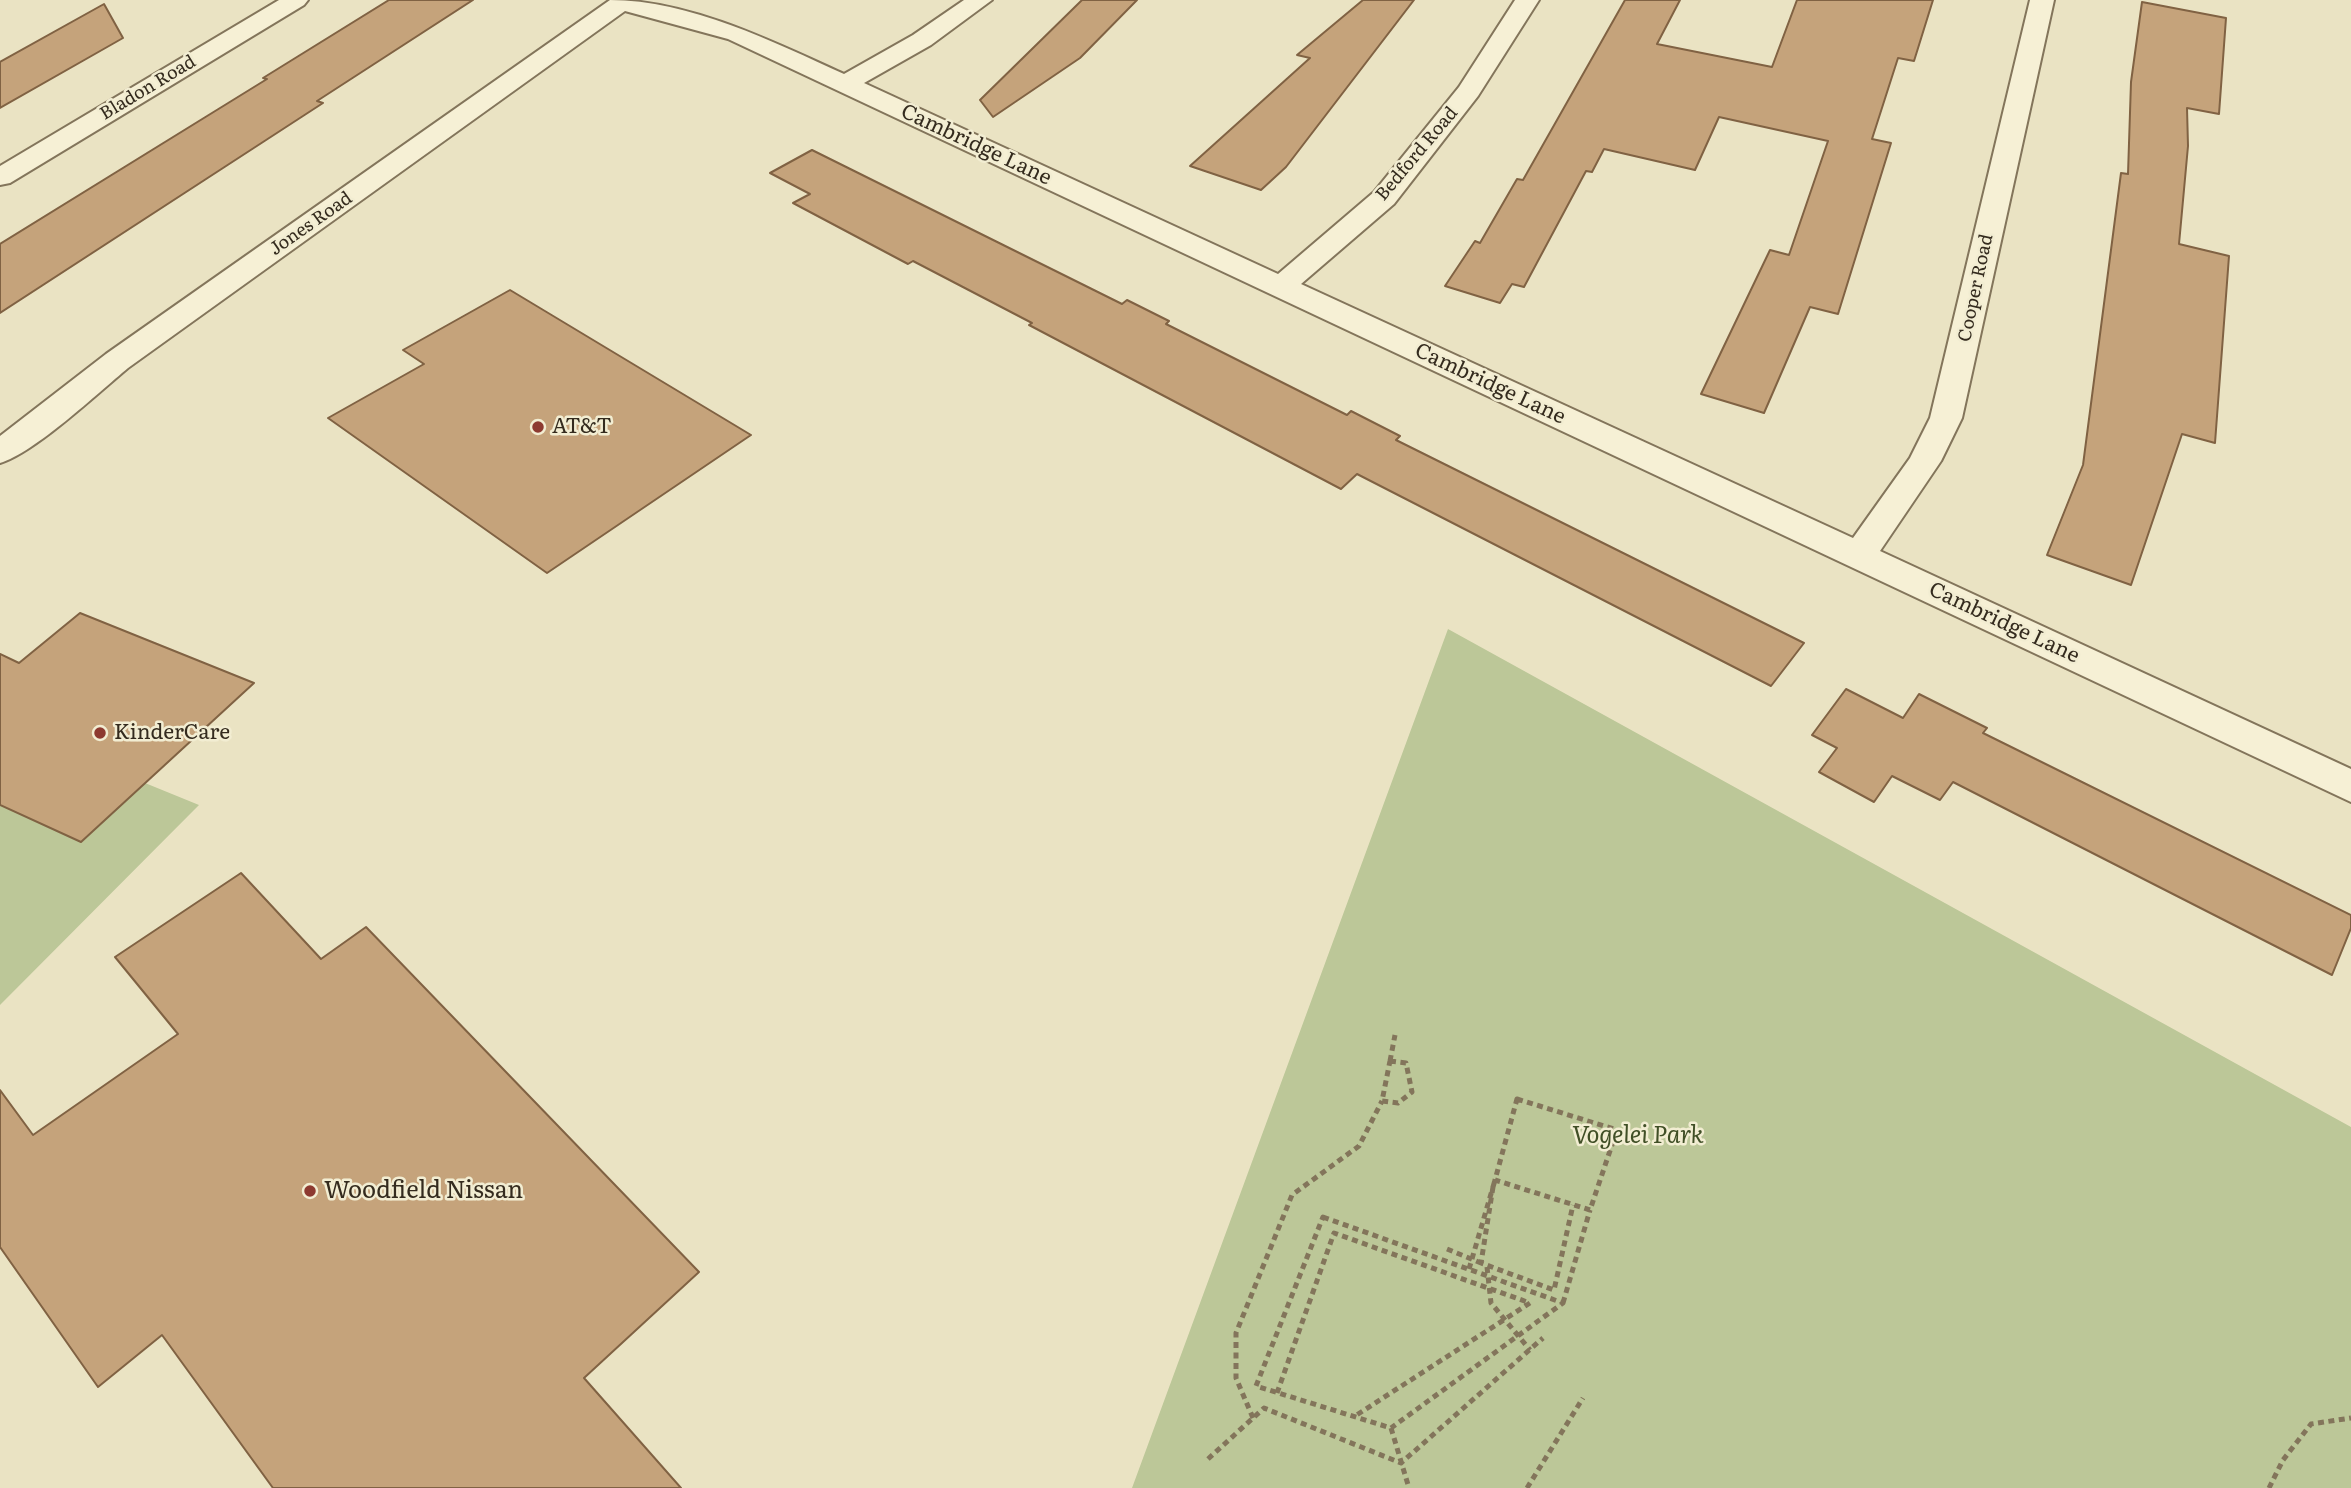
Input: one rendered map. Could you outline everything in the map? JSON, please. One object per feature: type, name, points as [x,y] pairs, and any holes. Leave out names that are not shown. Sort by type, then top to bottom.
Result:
[{"type":"street","name":"Bladon Road","points":[[0,177],[296,0]]},
{"type":"street","points":[[845,84],[922,40],[980,0]]},
{"type":"street","name":"Bedford Road","points":[[1281,286],[1384,198],[1469,91],[1527,0]]},
{"type":"street","name":"Cooper Road","points":[[1859,555],[1925,461],[1946,418],[2042,0]]},
{"type":"street","name":"Cambridge Lane","points":[[623,2],[737,34],[2351,786]]},
{"type":"street","name":"Jones Road","points":[[0,452],[46,419],[117,361],[623,2]]},
{"type":"path","points":[[1253,1418],[1236,1378],[1236,1333],[1293,1195],[1359,1146],[1382,1101],[1395,1035]]},
{"type":"path","points":[[1382,1101],[1398,1103],[1412,1092],[1406,1063],[1390,1061]]},
{"type":"path","points":[[1391,1428],[1563,1303],[1617,1130],[1517,1098],[1469,1269]]},
{"type":"path","points":[[1494,1180],[1590,1210]]},
{"type":"path","points":[[1494,1180],[1484,1265],[1489,1276],[1491,1303],[1530,1350]]},
{"type":"path","points":[[1447,1249],[1554,1290],[1573,1205]]},
{"type":"path","points":[[1391,1428],[1256,1386],[1323,1217],[1563,1303]]},
{"type":"path","points":[[1277,1393],[1334,1233],[1530,1303],[1354,1417]]},
{"type":"path","points":[[1401,1463],[1542,1338]]},
{"type":"path","points":[[1527,1488],[1583,1398]]},
{"type":"path","points":[[1208,1459],[1264,1408],[1401,1463]]},
{"type":"path","points":[[2269,1488],[2283,1460],[2311,1424],[2351,1418]]},
{"type":"path","points":[[1391,1428],[1409,1488]]},
{"type":"green space","name":"Vogelei Park","points":[[1448,629],[2351,1127],[2351,1488],[1132,1488]]},
{"type":"green space","points":[[145,783],[199,805],[0,1005],[0,805],[81,842]]},
{"type":"building","points":[[389,0],[473,0],[317,101],[323,103],[0,313],[0,244]]},
{"type":"building","points":[[1082,0],[1137,0],[1080,58],[993,117],[980,100]]},
{"type":"building","points":[[1363,0],[1414,0],[1286,167],[1261,190],[1190,166],[1310,58],[1297,55]]},
{"type":"building","points":[[1625,0],[1680,0],[1657,44],[1772,67],[1797,0],[1933,0],[1914,61],[1898,58],[1872,139],[1891,143],[1838,314],[1810,307],[1764,413],[1701,394],[1770,250],[1789,255],[1828,141],[1719,117],[1695,170],[1604,149],[1592,172],[1586,171],[1524,287],[1512,284],[1500,303],[1445,286],[1475,241],[1480,243],[1517,179],[1523,180]]},
{"type":"building","points":[[2142,2],[2226,18],[2219,114],[2187,108],[2188,146],[2179,244],[2229,256],[2215,443],[2182,434],[2131,585],[2047,555],[2083,465],[2121,173],[2128,174],[2131,82]]},
{"type":"building","points":[[104,4],[123,38],[0,108],[0,62]]},
{"type":"building","points":[[812,150],[1122,304],[1127,300],[1169,321],[1166,324],[1347,415],[1351,411],[1400,436],[1396,440],[1804,643],[1771,686],[1357,474],[1341,489],[1029,325],[1032,323],[913,261],[908,264],[793,203],[810,194],[770,173]]},
{"type":"building","name":"AT&T","points":[[510,290],[751,435],[547,573],[328,418],[424,364],[403,350]]},
{"type":"building","name":"KinderCare","points":[[80,613],[254,683],[81,842],[0,805],[0,654],[19,663]]},
{"type":"building","points":[[1846,689],[1903,718],[1919,694],[1987,728],[1983,733],[2351,915],[2351,928],[2332,975],[1953,782],[1940,800],[1892,776],[1874,802],[1819,772],[1837,748],[1812,735]]},
{"type":"building","name":"Woodfield Nissan","points":[[241,873],[321,959],[366,927],[699,1272],[584,1378],[681,1488],[273,1488],[162,1335],[98,1387],[0,1247],[0,1090],[33,1135],[178,1034],[115,957]]},
{"type":"place","name":"AT&T","points":[[538,427]]},
{"type":"place","name":"KinderCare","points":[[100,733]]},
{"type":"place","name":"Woodfield Nissan","points":[[310,1191]]}]
